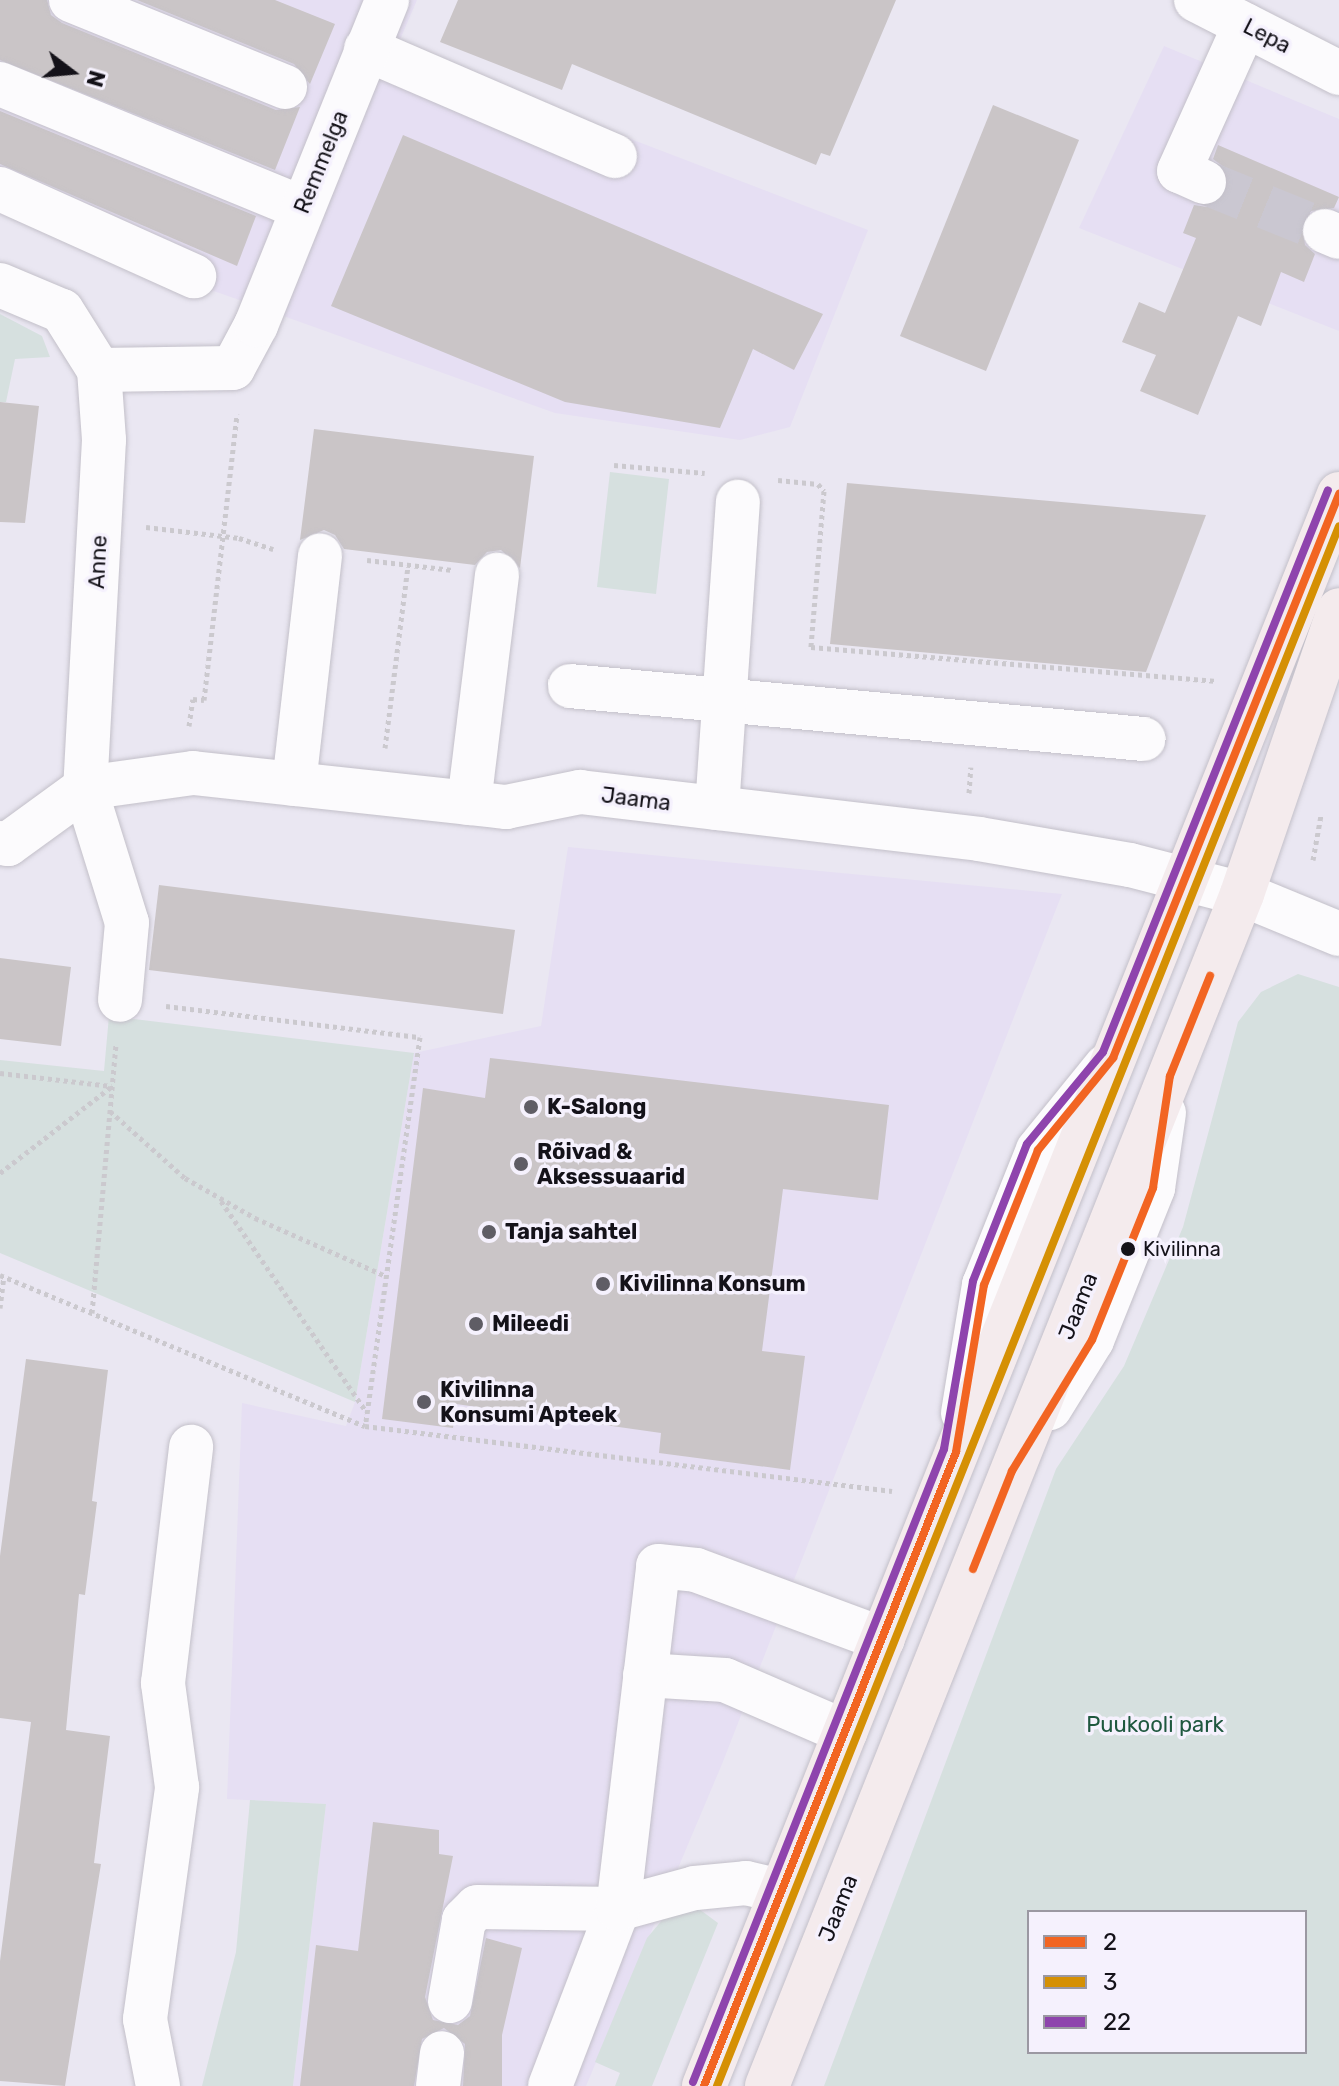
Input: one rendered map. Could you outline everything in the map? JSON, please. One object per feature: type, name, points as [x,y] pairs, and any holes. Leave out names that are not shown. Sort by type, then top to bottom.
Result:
[{"type":"main road","points":[[704,2086],[1339,494]]},
{"type":"main road","name":"Jaama","points":[[767,2086],[1242,894],[1339,610]]},
{"type":"street","points":[[71,0],[285,87]]},
{"type":"street","name":"Lepa","points":[[1196,0],[1339,73]]},
{"type":"street","name":"Remmelga","points":[[250,335],[366,49],[376,3]]},
{"type":"street","points":[[1204,182],[1179,171],[1245,25]]},
{"type":"street","points":[[366,49],[615,156]]},
{"type":"street","points":[[0,84],[303,208]]},
{"type":"street","points":[[0,189],[194,276]]},
{"type":"street","name":"Anne","points":[[0,285],[62,311],[99,370],[104,440],[85,788]]},
{"type":"street","points":[[99,370],[233,368],[250,335]]},
{"type":"street","points":[[717,808],[738,502]]},
{"type":"street","points":[[294,784],[320,555]]},
{"type":"street","points":[[469,803],[497,575]]},
{"type":"street","points":[[570,686],[1144,739]]},
{"type":"street","name":"Jaama","points":[[85,788],[183,774],[506,807],[580,792],[979,839],[1186,878],[1242,894],[1339,934]]},
{"type":"street","points":[[0,843],[8,844],[85,788],[127,923],[120,1000]]},
{"type":"street","points":[[158,2086],[145,2019],[177,1787],[163,1683],[191,1447]]},
{"type":"street","points":[[550,2086],[618,1909],[658,1566],[696,1570],[883,1639]]},
{"type":"street","points":[[645,1675],[725,1680],[845,1732]]},
{"type":"street","points":[[450,2001],[464,1920],[477,1907],[618,1909],[695,1888],[746,1883],[781,1891]]},
{"type":"path","points":[[183,774],[193,699],[204,700],[222,537],[250,335]]},
{"type":"path","points":[[100,522],[222,537],[320,555],[497,575]]},
{"type":"path","points":[[380,793],[408,565]]},
{"type":"path","points":[[811,647],[1218,681]]},
{"type":"path","points":[[92,1313],[120,1000],[420,1037],[365,1426]]},
{"type":"path","points":[[0,1073],[112,1086]]},
{"type":"path","points":[[0,1173],[112,1086]]},
{"type":"path","points":[[110,1111],[185,1178],[386,1276]]},
{"type":"path","points":[[219,1197],[367,1413]]},
{"type":"path","points":[[0,1308],[2,1276],[365,1426],[901,1492]]},
{"type":"shaded area","points":[[0,0],[417,0],[396,49],[868,230],[790,427],[740,440],[555,413],[99,250],[0,195]]},
{"type":"shaded area","points":[[1164,46],[1339,119],[1339,331],[1079,228]]},
{"type":"shaded area","points":[[568,847],[1062,894],[722,1764],[586,2086],[293,2086],[326,1804],[227,1799],[242,1403],[346,1426],[355,1402],[414,1053],[541,1026]]},
{"type":"green space","points":[[0,314],[42,336],[50,357],[15,359],[6,402],[0,402]]},
{"type":"green space","points":[[610,472],[669,479],[656,594],[597,587]]},
{"type":"green space","name":"Puukooli park","points":[[1298,974],[1339,987],[1339,2086],[824,2086],[1056,1469],[1124,1366],[1183,1227],[1238,1022],[1261,992]]},
{"type":"green space","points":[[109,1016],[414,1053],[355,1402],[0,1253],[0,1060],[104,1071]]},
{"type":"green space","points":[[250,1800],[326,1804],[293,2086],[202,2086],[236,1952]]},
{"type":"green space","points":[[699,1909],[718,1923],[652,2086],[615,2086],[620,2073],[595,2062],[647,1938],[663,1919]]},
{"type":"building","points":[[0,0],[47,0],[51,15],[62,23],[276,110],[300,107],[275,170],[0,60]]},
{"type":"building","points":[[137,0],[275,0],[335,24],[310,84],[294,64]]},
{"type":"building","points":[[458,0],[896,0],[830,156],[821,153],[816,165],[572,64],[562,90],[440,42]]},
{"type":"building","points":[[993,105],[1079,140],[986,371],[900,336]]},
{"type":"building","points":[[0,111],[256,216],[237,266],[0,164]]},
{"type":"building","points":[[403,135],[823,314],[794,370],[753,349],[720,428],[565,402],[331,306]]},
{"type":"building","points":[[1218,145],[1339,197],[1334,208],[1311,211],[1302,222],[1305,245],[1315,254],[1304,282],[1281,272],[1261,326],[1238,316],[1198,415],[1140,391],[1156,355],[1122,342],[1139,302],[1165,313],[1196,238],[1183,233],[1194,205],[1207,207],[1226,193],[1225,168],[1213,159]]},
{"type":"building","points":[[0,402],[39,406],[25,523],[0,522]]},
{"type":"building","points":[[314,429],[534,456],[520,568],[501,550],[487,552],[475,565],[344,549],[335,535],[324,530],[300,540]]},
{"type":"building","points":[[847,483],[1206,515],[1146,672],[830,644]]},
{"type":"building","points":[[159,885],[515,930],[503,1014],[149,970]]},
{"type":"building","points":[[0,958],[71,967],[61,1046],[0,1039]]},
{"type":"building","points":[[490,1058],[889,1105],[878,1200],[783,1189],[762,1351],[805,1356],[790,1470],[659,1453],[661,1433],[456,1404],[453,1428],[382,1419],[423,1088],[485,1098]]},
{"type":"building","points":[[26,1359],[108,1370],[92,1501],[97,1502],[85,1595],[79,1594],[66,1730],[110,1736],[94,1863],[101,1864],[65,2086],[0,2081],[0,1961],[31,1722],[0,1718],[0,1556]]},
{"type":"building","points":[[373,1822],[439,1830],[439,1854],[453,1856],[425,1997],[433,2020],[458,2025],[470,2016],[486,1938],[522,1948],[502,2035],[502,2086],[463,2086],[465,2044],[444,2028],[422,2039],[414,2086],[300,2086],[316,1945],[358,1951]]},
{"type":"tunnel","points":[[1204,182],[1325,231]]},
{"type":"transit line","name":"22","points":[[693,2082],[944,1449],[973,1281],[1027,1144],[1103,1052],[1328,490]]},
{"type":"transit line","name":"2","points":[[704,2086],[956,1452],[984,1285],[1038,1150],[1113,1058],[1339,494]]},
{"type":"transit line","name":"3","points":[[717,2086],[1339,526]]},
{"type":"transit line","name":"2","points":[[973,1569],[1012,1471],[1092,1340],[1153,1188],[1170,1076],[1210,976]]},
{"type":"place","name":"K-Salong","points":[[531,1107]]},
{"type":"place","name":"Rõivad & Aksessuaarid","points":[[521,1164]]},
{"type":"place","name":"Tanja sahtel","points":[[489,1232]]},
{"type":"place","name":"Kivilinna","points":[[1128,1249]]},
{"type":"place","name":"Kivilinna Konsum","points":[[603,1284]]},
{"type":"place","name":"Mileedi","points":[[476,1324]]},
{"type":"place","name":"Kivilinna Konsumi Apteek","points":[[424,1402]]}]
